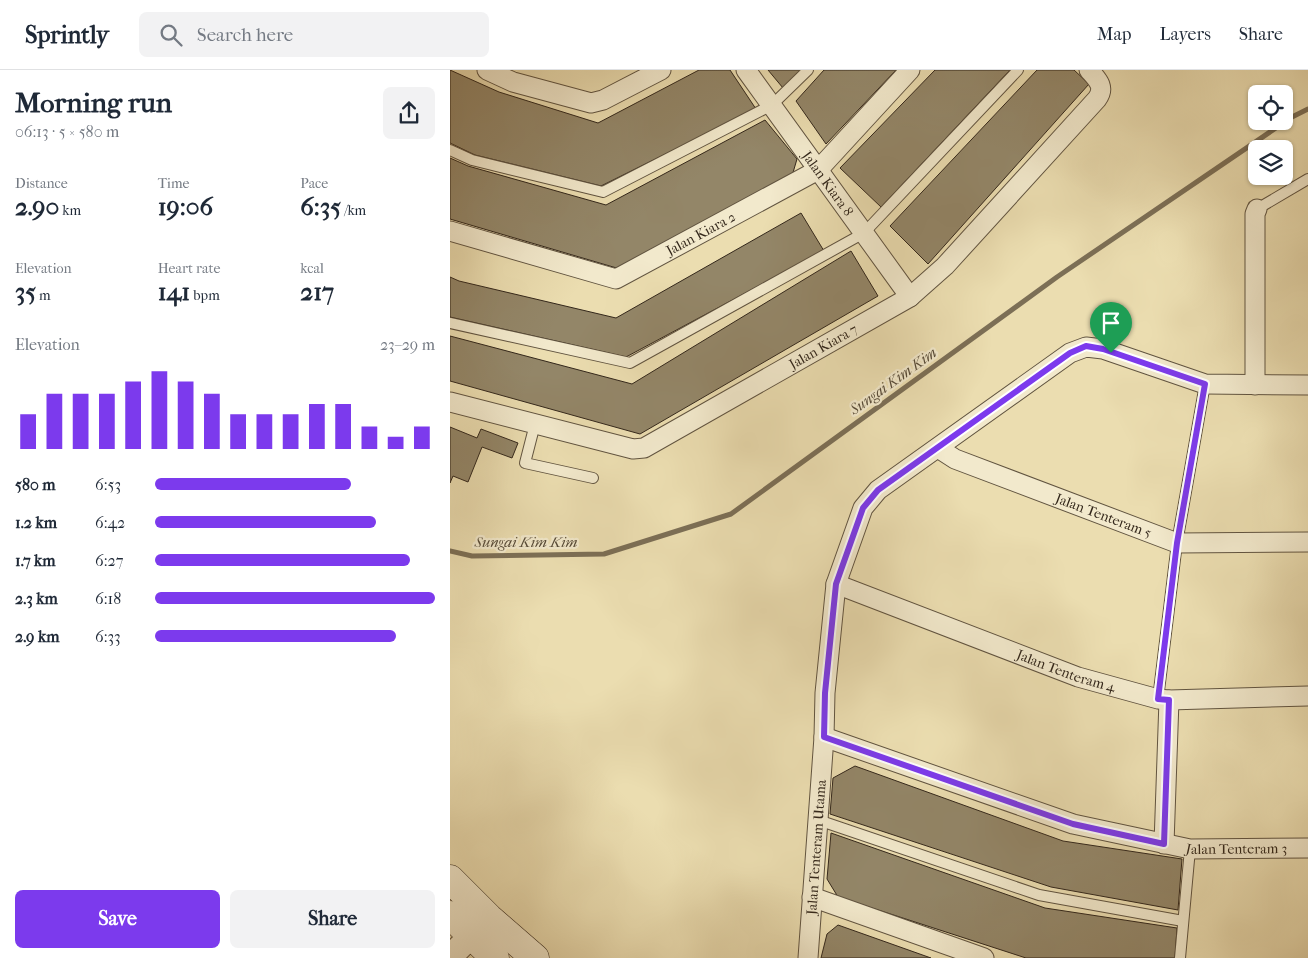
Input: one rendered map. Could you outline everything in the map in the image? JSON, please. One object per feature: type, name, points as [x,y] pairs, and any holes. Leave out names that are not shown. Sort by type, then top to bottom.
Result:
[{"type":"main road","points":[[450,879],[480,927],[495,958]]},
{"type":"main road","points":[[450,915],[480,927],[535,958]]},
{"type":"street","points":[[487,70],[513,82],[591,103],[603,100],[661,70]]},
{"type":"street","name":"Jalan Kiara 8","points":[[746,70],[910,298]]},
{"type":"street","name":"Jalan Kiara 2","points":[[450,231],[616,279],[818,170],[910,70]]},
{"type":"street","name":"Jalan Kiara 7","points":[[450,402],[633,449],[641,449],[910,298],[945,266],[1100,96],[1101,86],[1097,78],[1089,70]]},
{"type":"street","points":[[1255,385],[1255,214],[1257,209]]},
{"type":"street","name":"Jalan Tenteram Utama","points":[[808,958],[824,737],[825,693],[836,584],[863,508],[878,490],[1070,353],[1086,346],[1103,349],[1205,384]]},
{"type":"street","points":[[1205,384],[1308,385]]},
{"type":"street","name":"Jalan Tenteram 5","points":[[938,448],[955,459],[1177,543],[1308,542]]},
{"type":"street","name":"Jalan Tenteram 4","points":[[836,584],[1078,677],[1163,699],[1308,696]]},
{"type":"street","points":[[1163,699],[1164,844]]},
{"type":"street","name":"Jalan Tenteram 3","points":[[824,737],[1073,824],[1190,849],[1308,848]]},
{"type":"street","points":[[812,896],[984,958]]},
{"type":"street","points":[[450,957],[480,927]]},
{"type":"lane","points":[[450,150],[472,160],[603,192],[772,106],[808,70]]},
{"type":"lane","points":[[450,323],[630,363],[864,232],[1018,70]]},
{"type":"lane","points":[[1257,209],[1308,179]]},
{"type":"lane","points":[[1163,699],[1177,543],[1205,384]]},
{"type":"lane","points":[[535,424],[525,463],[593,478]]},
{"type":"lane","points":[[818,820],[1039,895],[1183,921]]},
{"type":"lane","points":[[1180,958],[1190,849]]},
{"type":"building","points":[[450,70],[499,92],[598,123],[699,70],[730,70],[756,109],[601,186],[475,155],[450,143]]},
{"type":"building","points":[[768,70],[801,70],[783,88]]},
{"type":"building","points":[[824,70],[896,70],[826,144],[796,101]]},
{"type":"building","points":[[935,70],[1010,70],[881,207],[840,168]]},
{"type":"building","points":[[1037,70],[1074,70],[1089,84],[928,264],[890,226]]},
{"type":"building","points":[[765,120],[797,159],[792,176],[620,269],[450,219],[450,158],[468,166],[606,205]]},
{"type":"building","points":[[801,213],[824,251],[626,357],[450,317],[450,277],[459,281],[616,318]]},
{"type":"building","points":[[851,251],[878,296],[640,434],[450,381],[450,336],[632,384]]},
{"type":"building","points":[[450,427],[477,438],[481,429],[518,443],[512,458],[482,447],[468,482],[453,476],[450,483]]},
{"type":"building","points":[[855,766],[1063,841],[1182,859],[1178,910],[1051,887],[830,814],[833,778]]},
{"type":"building","points":[[831,833],[1045,908],[1177,928],[1175,958],[1026,958],[838,897],[827,879]]},
{"type":"building","points":[[838,925],[931,958],[821,958],[827,934]]},
{"type":"waterway","name":"Sungai Kim Kim","points":[[450,551],[472,556],[604,554],[731,514],[1057,277],[1292,117],[1308,109]]},
{"type":"route","points":[[1086,346],[1093,346],[1111,353],[1205,384],[1177,543],[1158,699],[1169,700],[1164,844],[1073,824],[824,737],[825,693],[836,584],[863,508],[878,490],[1070,353],[1086,346]]}]
